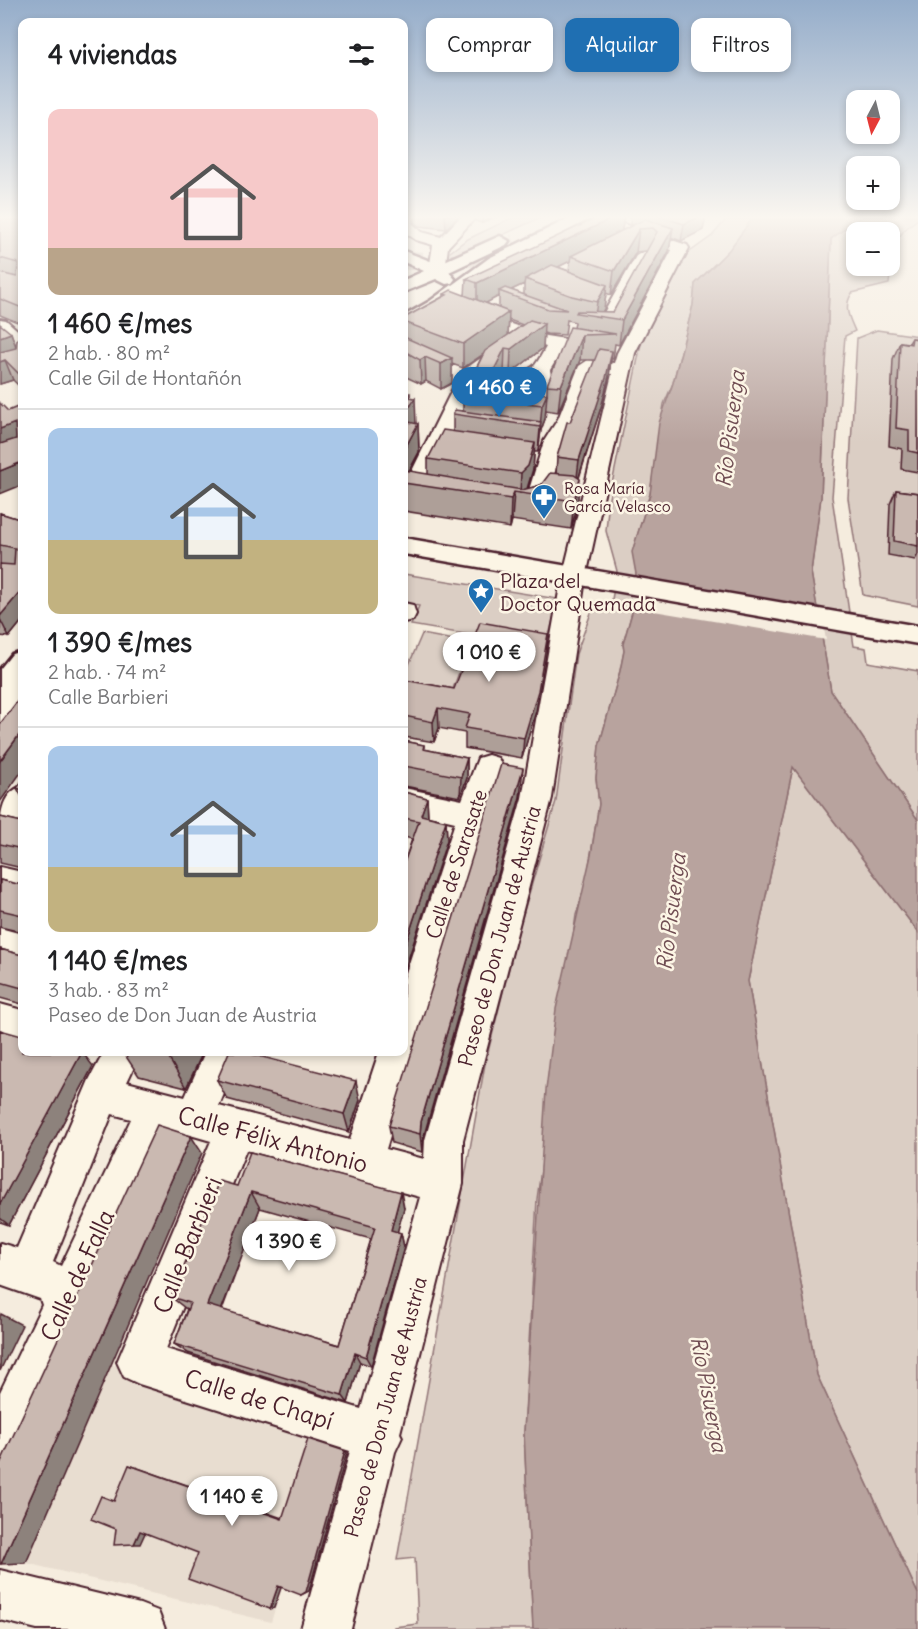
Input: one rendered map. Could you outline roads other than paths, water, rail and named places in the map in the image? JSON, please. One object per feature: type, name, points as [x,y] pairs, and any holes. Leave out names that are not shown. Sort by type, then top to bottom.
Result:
[{"type":"main road","points":[[408,313],[439,291]]},
{"type":"main road","points":[[408,322],[456,291]]},
{"type":"main road","points":[[408,547],[574,581]]},
{"type":"main road","points":[[408,559],[574,581],[865,631],[918,635]]},
{"type":"main road","points":[[865,631],[918,647]]},
{"type":"main road","points":[[6,712],[18,674]]},
{"type":"main road","points":[[6,712],[18,696]]},
{"type":"street","points":[[602,332],[618,291]]},
{"type":"street","name":"Paseo de Don Juan de Austria","points":[[326,1629],[379,1437],[443,1184],[444,1140],[541,775],[574,581],[578,494],[633,335],[657,291]]},
{"type":"street","points":[[437,305],[463,310]]},
{"type":"street","points":[[487,320],[525,336],[624,362]]},
{"type":"street","points":[[0,324],[18,340]]},
{"type":"street","points":[[555,324],[566,328],[633,335]]},
{"type":"street","points":[[438,496],[408,491],[424,444],[444,426],[471,374],[525,336]]},
{"type":"street","points":[[541,370],[557,344]]},
{"type":"street","points":[[578,494],[532,501],[536,460],[543,440],[568,419],[588,366],[624,362]]},
{"type":"street","points":[[446,371],[467,380]]},
{"type":"street","points":[[444,426],[466,429]]},
{"type":"street","points":[[424,444],[458,449]]},
{"type":"street","name":"Calle de Sarasate","points":[[408,1017],[471,814],[477,764],[541,775]]},
{"type":"street","points":[[408,800],[471,814]]},
{"type":"street","points":[[0,880],[18,884]]},
{"type":"street","points":[[0,943],[18,947]]},
{"type":"street","points":[[0,1020],[18,1025]]},
{"type":"street","points":[[63,1305],[58,1286],[14,1268],[119,1056]]},
{"type":"street","points":[[195,1118],[221,1056]]},
{"type":"street","points":[[362,1164],[396,1056]]},
{"type":"street","name":"Calle Félix Antonio","points":[[102,1094],[443,1184]]},
{"type":"street","name":"Calle de Falla","points":[[0,1442],[156,1108]]},
{"type":"street","name":"Calle Barbieri","points":[[139,1362],[235,1129]]},
{"type":"street","name":"Calle de Chapí","points":[[139,1362],[379,1437]]},
{"type":"street","points":[[0,1595],[140,1629]]},
{"type":"water","name":"Río Pisuerga","points":[[694,291],[829,291],[821,497],[811,572],[831,691],[918,820],[918,932],[793,767],[748,981],[817,1375],[918,1594],[918,1629],[533,1629],[524,1432],[546,1090],[556,1009],[591,855],[599,804],[596,778],[599,746],[620,671],[623,644],[633,609],[636,574],[632,552],[650,494],[659,423],[673,383],[693,305]]},
{"type":"place","name":"Rosa María García Velasco","points":[[544,520]]},
{"type":"place","name":"Plaza del Doctor Quemada","points":[[481,614]]}]
